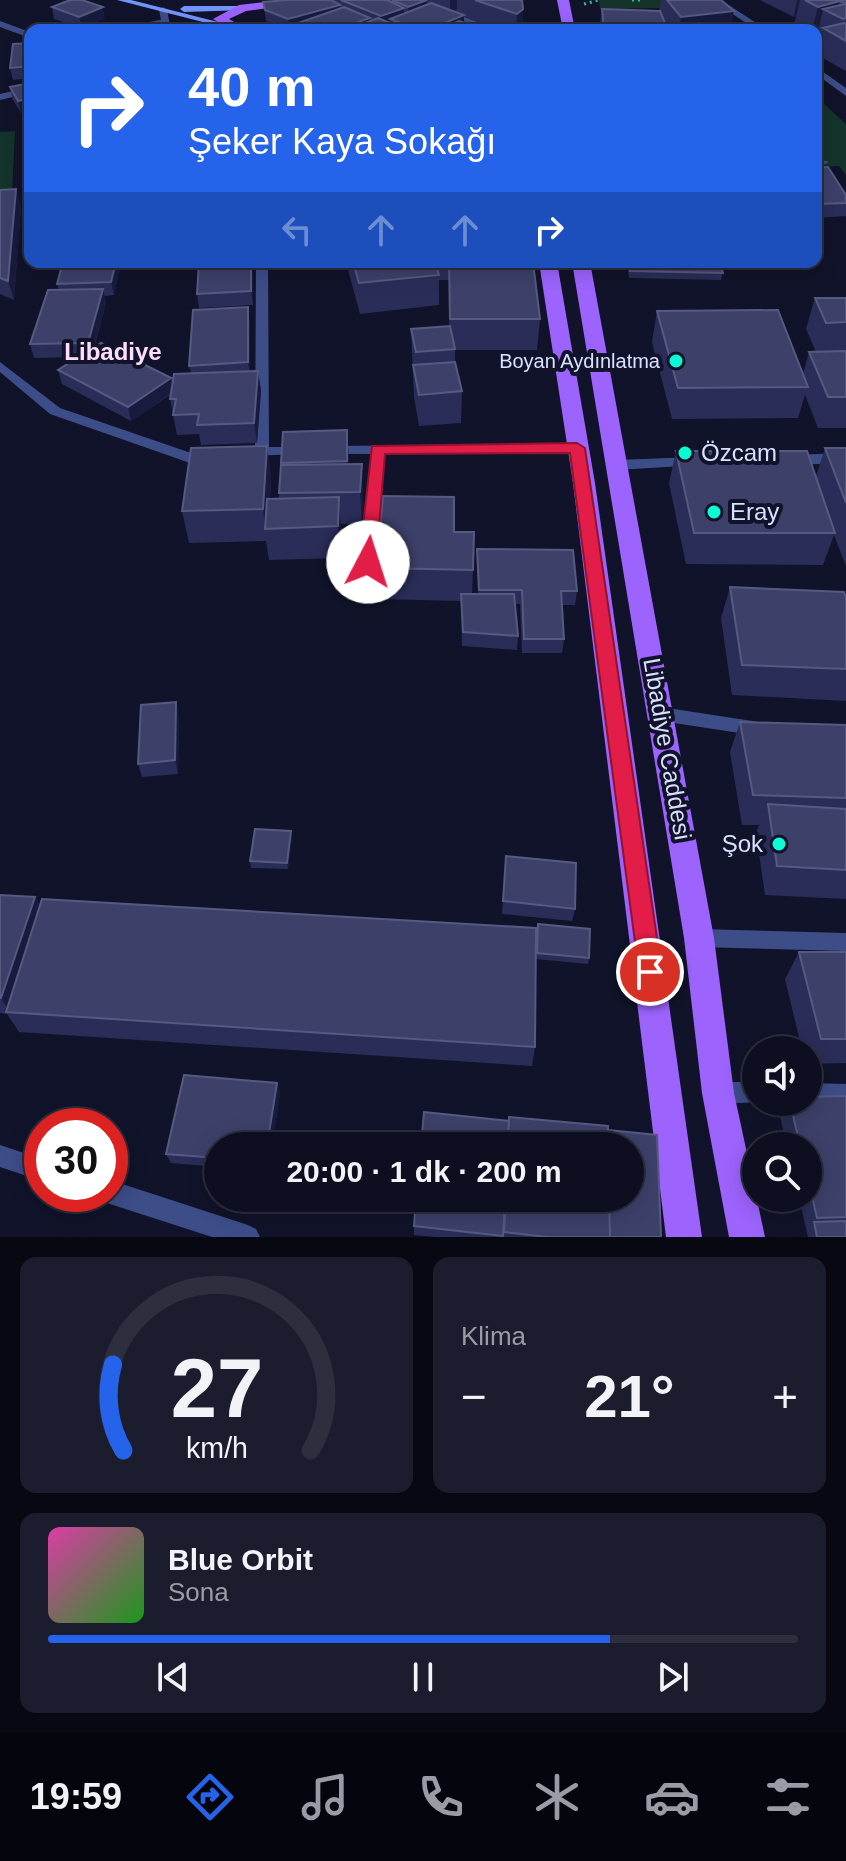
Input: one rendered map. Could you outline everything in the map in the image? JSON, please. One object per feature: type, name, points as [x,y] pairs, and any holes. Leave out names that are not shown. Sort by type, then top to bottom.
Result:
[{"type":"main road","points":[[121,0],[220,24]]},
{"type":"main road","points":[[163,10],[243,8],[320,0]]},
{"type":"main road","points":[[551,0],[567,3],[569,24]]},
{"type":"main road","points":[[228,24],[219,19],[243,8]]},
{"type":"main road","name":"Libadiye Caddesi","points":[[549,268],[577,448],[684,1237]]},
{"type":"main road","name":"Libadiye Caddesi","points":[[582,268],[699,938],[718,1093],[747,1237]]},
{"type":"street","points":[[412,0],[478,24]]},
{"type":"street","points":[[715,0],[753,24]]},
{"type":"street","points":[[163,10],[166,24]]},
{"type":"street","points":[[0,24],[24,33]]},
{"type":"street","points":[[822,75],[846,93]]},
{"type":"street","points":[[0,97],[24,91]]},
{"type":"street","points":[[262,268],[262,451]]},
{"type":"street","points":[[0,366],[55,411],[190,458],[262,451],[577,448]]},
{"type":"street","points":[[368,562],[378,449]]},
{"type":"street","points":[[769,460],[846,458]]},
{"type":"street","points":[[616,465],[708,462]]},
{"type":"street","points":[[661,714],[784,733]]},
{"type":"street","points":[[699,938],[846,942]]},
{"type":"street","points":[[718,1093],[742,1093]]},
{"type":"street","points":[[822,1094],[846,1095]]},
{"type":"street","points":[[0,1156],[24,1164]]},
{"type":"street","points":[[128,1198],[248,1237]]},
{"type":"path","points":[[632,0],[642,0]]},
{"type":"green space","points":[[599,0],[701,0],[713,7],[600,9]]},
{"type":"green space","points":[[822,102],[846,124],[846,175],[839,166],[822,167]]},
{"type":"green space","points":[[15,131],[12,195],[0,196],[0,132]]},
{"type":"building","points":[[70,0],[82,0],[103,7],[79,17],[52,7]]},
{"type":"building","points":[[331,0],[340,5],[288,19],[265,10],[263,2]]},
{"type":"building","points":[[341,0],[387,0],[404,8],[381,16]]},
{"type":"building","points":[[392,0],[427,0],[408,7]]},
{"type":"building","points":[[475,0],[522,0],[523,9],[517,14]]},
{"type":"building","points":[[667,0],[721,0],[734,11],[681,17]]},
{"type":"building","points":[[805,0],[846,0],[846,18],[823,9],[845,4],[840,1],[818,7]]},
{"type":"building","points":[[431,3],[464,15],[442,24],[403,24],[390,19]]},
{"type":"building","points":[[344,7],[370,18],[353,24],[298,23]]},
{"type":"building","points":[[602,9],[660,11],[665,24],[603,24]]},
{"type":"building","points":[[378,18],[392,24],[362,24]]},
{"type":"building","points":[[844,23],[846,41],[823,28]]},
{"type":"building","points":[[24,43],[24,67],[10,68],[13,44]]},
{"type":"building","points":[[24,84],[24,100],[18,101],[10,87]]},
{"type":"building","points":[[828,167],[846,195],[846,203],[822,204],[822,168]]},
{"type":"building","points":[[16,189],[8,281],[0,278],[0,190]]},
{"type":"building","points":[[61,268],[114,268],[111,282],[57,284]]},
{"type":"building","points":[[199,268],[251,268],[251,291],[197,294]]},
{"type":"building","points":[[355,268],[437,268],[439,275],[359,283]]},
{"type":"building","points":[[449,268],[534,268],[540,319],[450,319]]},
{"type":"building","points":[[630,268],[722,268],[723,273],[630,271]]},
{"type":"building","points":[[103,289],[88,343],[30,344],[48,290]]},
{"type":"building","points":[[815,298],[846,298],[846,322],[826,323]]},
{"type":"building","points":[[248,307],[248,362],[189,366],[193,310]]},
{"type":"building","points":[[778,310],[808,387],[678,388],[657,311]]},
{"type":"building","points":[[450,326],[455,349],[416,352],[411,329]]},
{"type":"building","points":[[101,343],[171,378],[128,407],[58,370]]},
{"type":"building","points":[[846,351],[846,397],[828,397],[809,352]]},
{"type":"building","points":[[455,362],[462,391],[419,395],[413,365]]},
{"type":"building","points":[[258,371],[254,423],[197,425],[199,414],[173,415],[176,399],[170,399],[174,374]]},
{"type":"building","points":[[347,430],[347,461],[281,463],[283,432]]},
{"type":"building","points":[[267,446],[263,509],[182,511],[191,448]]},
{"type":"building","points":[[825,448],[846,448],[846,503]]},
{"type":"building","points":[[676,451],[807,451],[835,533],[694,533]]},
{"type":"building","points":[[362,464],[360,492],[279,493],[281,465]]},
{"type":"building","points":[[383,496],[454,497],[454,532],[474,532],[473,570],[377,568]]},
{"type":"building","points":[[339,497],[338,526],[265,529],[267,499]]},
{"type":"building","points":[[477,549],[573,550],[577,591],[561,591],[564,639],[524,639],[522,590],[479,590]]},
{"type":"building","points":[[730,587],[844,592],[846,669],[742,665]]},
{"type":"building","points":[[461,594],[514,594],[518,636],[463,632]]},
{"type":"building","points":[[176,702],[175,760],[138,764],[141,705]]},
{"type":"building","points":[[740,722],[846,725],[846,798],[753,795]]},
{"type":"building","points":[[768,804],[846,809],[846,870],[777,866]]},
{"type":"building","points":[[255,829],[291,831],[287,863],[250,861]]},
{"type":"building","points":[[506,856],[576,863],[575,909],[503,901]]},
{"type":"building","points":[[0,895],[35,897],[1,998],[0,998]]},
{"type":"building","points":[[42,899],[536,928],[535,1047],[6,1012]]},
{"type":"building","points":[[538,924],[590,929],[589,958],[537,953]]},
{"type":"building","points":[[799,952],[846,952],[846,1039],[822,1039]]},
{"type":"building","points":[[184,1075],[277,1083],[269,1132],[204,1132],[204,1157],[166,1154]]},
{"type":"building","points":[[846,1096],[846,1217],[817,1218],[816,1212],[822,1212],[822,1132],[797,1132],[793,1116],[822,1116],[822,1097]]},
{"type":"building","points":[[424,1112],[509,1121],[508,1132],[422,1132]]},
{"type":"building","points":[[509,1117],[608,1126],[608,1132],[508,1132]]},
{"type":"building","points":[[644,1134],[657,1135],[661,1237],[610,1237],[609,1212],[644,1212]]},
{"type":"building","points":[[415,1212],[504,1212],[503,1236],[414,1226]]},
{"type":"building","points":[[505,1212],[609,1212],[610,1237],[547,1237],[504,1232]]},
{"type":"building","points":[[846,1221],[846,1237],[817,1237],[814,1222]]},
{"type":"place","name":"Boyan Aydınlatma","points":[[676,361]]},
{"type":"place","name":"Özcam","points":[[685,453]]},
{"type":"place","name":"Eray","points":[[714,512]]},
{"type":"place","name":"Şok","points":[[779,844]]},
{"type":"district","name":"Libadiye","points":[[113,352]]},
{"type":"route","points":[[368,562],[378,449],[577,448],[650,972]]}]
